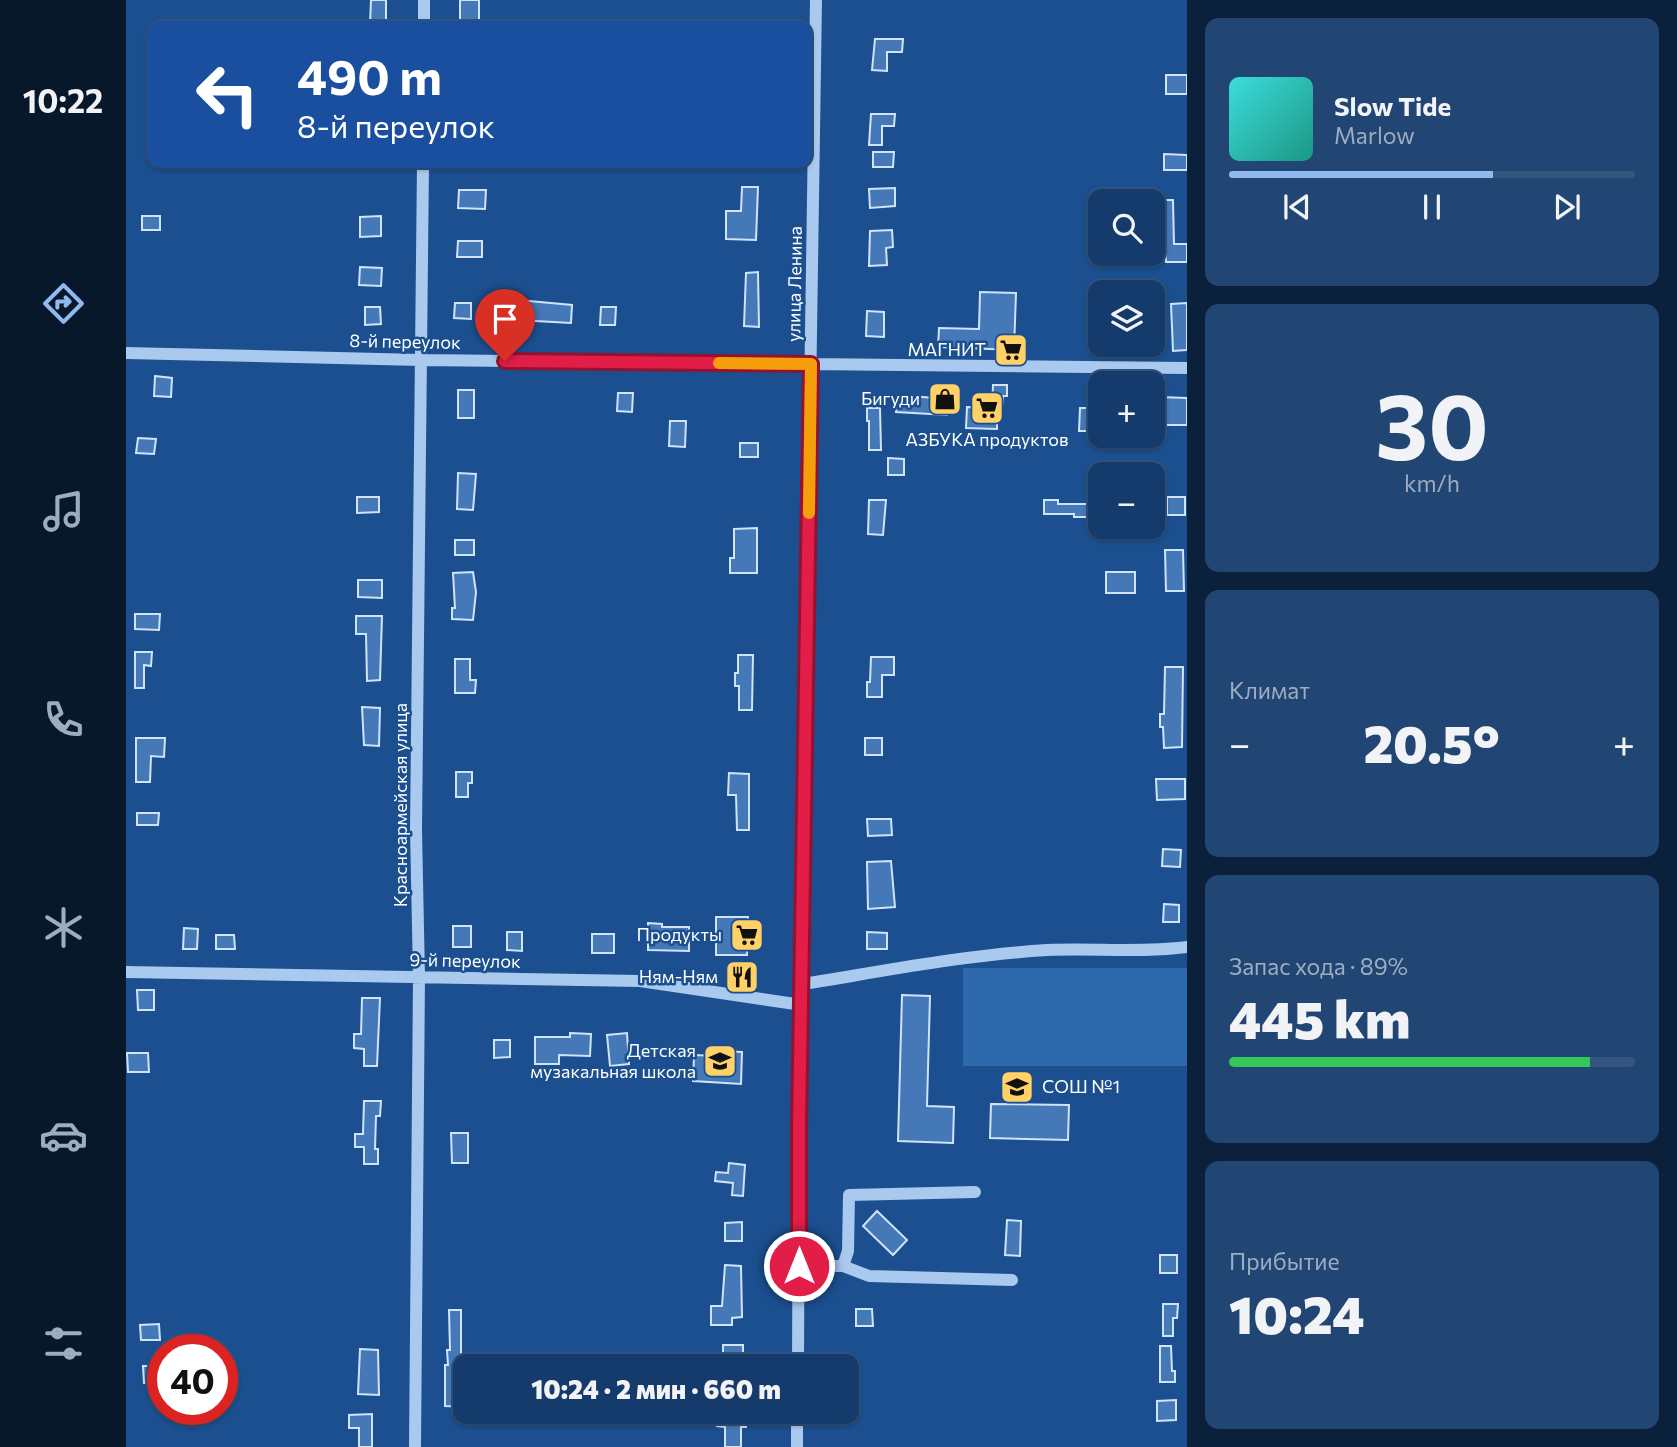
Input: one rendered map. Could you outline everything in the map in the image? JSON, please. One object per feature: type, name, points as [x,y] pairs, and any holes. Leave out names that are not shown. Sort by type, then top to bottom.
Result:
[{"type":"street","points":[[424,0],[424,21]]},
{"type":"street","name":"улица Ленина","points":[[798,1354],[816,0]]},
{"type":"street","name":"Красноармейская улица","points":[[415,1447],[419,977],[416,830],[423,168]]},
{"type":"street","name":"8-й переулок","points":[[126,353],[421,360],[1187,368]]},
{"type":"street","points":[[803,984],[955,959],[1048,950],[1187,947]]},
{"type":"street","name":"9-й переулок","points":[[126,972],[640,981],[802,1005]]},
{"type":"street","points":[[844,1266],[848,1251],[849,1195],[975,1192]]},
{"type":"street","points":[[799,1266],[844,1266],[869,1276],[1012,1280]]},
{"type":"street","points":[[797,1424],[797,1447]]},
{"type":"shaded area","points":[[963,968],[1187,968],[1187,1066],[963,1066]]},
{"type":"building","points":[[371,0],[386,0],[386,21],[370,21]]},
{"type":"building","points":[[460,0],[479,0],[479,21],[460,21]]},
{"type":"building","points":[[875,39],[903,39],[902,52],[887,52],[887,71],[872,70]]},
{"type":"building","points":[[1166,75],[1187,75],[1187,94],[1166,94]]},
{"type":"building","points":[[871,114],[895,114],[894,126],[882,126],[882,145],[869,145]]},
{"type":"building","points":[[873,152],[894,152],[893,167],[873,167]]},
{"type":"building","points":[[1164,154],[1187,155],[1187,170],[1164,170]]},
{"type":"building","points":[[742,187],[758,187],[756,240],[726,239],[726,211],[741,211]]},
{"type":"building","points":[[895,188],[895,206],[870,208],[869,189]]},
{"type":"building","points":[[459,190],[486,190],[485,209],[458,208]]},
{"type":"building","points":[[1165,200],[1173,200],[1174,244],[1187,244],[1187,262],[1166,262]]},
{"type":"building","points":[[142,216],[160,216],[160,230],[142,230]]},
{"type":"building","points":[[381,216],[381,236],[360,237],[360,217]]},
{"type":"building","points":[[892,230],[893,247],[886,248],[887,265],[869,266],[870,231]]},
{"type":"building","points":[[458,241],[482,241],[482,257],[457,257]]},
{"type":"building","points":[[360,267],[382,268],[381,286],[359,285]]},
{"type":"building","points":[[758,272],[759,327],[744,326],[746,273]]},
{"type":"building","points":[[980,292],[1016,293],[1014,350],[938,347],[939,328],[979,329]]},
{"type":"building","points":[[518,300],[572,305],[571,323],[517,320]]},
{"type":"building","points":[[455,303],[471,303],[471,319],[454,318]]},
{"type":"building","points":[[1187,303],[1187,350],[1173,351],[1171,304]]},
{"type":"building","points":[[365,307],[380,307],[381,324],[365,325]]},
{"type":"building","points":[[601,307],[616,307],[615,325],[600,325]]},
{"type":"building","points":[[867,311],[884,312],[884,337],[866,336]]},
{"type":"building","points":[[155,376],[172,378],[171,397],[154,396]]},
{"type":"building","points":[[993,385],[1007,385],[1007,396],[1003,396],[1002,408],[992,408]]},
{"type":"building","points":[[458,390],[474,390],[474,418],[458,418]]},
{"type":"building","points":[[618,393],[633,393],[632,412],[617,411]]},
{"type":"building","points":[[897,395],[948,399],[947,415],[896,412]]},
{"type":"building","points":[[1165,397],[1187,398],[1187,425],[1165,425]]},
{"type":"building","points":[[967,407],[997,408],[997,429],[966,428]]},
{"type":"building","points":[[867,408],[880,408],[881,450],[869,450]]},
{"type":"building","points":[[1080,408],[1088,408],[1088,431],[1079,431]]},
{"type":"building","points":[[670,421],[686,421],[685,447],[669,446]]},
{"type":"building","points":[[138,438],[156,439],[154,454],[136,453]]},
{"type":"building","points":[[740,443],[758,443],[758,457],[740,457]]},
{"type":"building","points":[[888,458],[904,459],[904,475],[888,475]]},
{"type":"building","points":[[458,473],[476,474],[473,510],[457,509]]},
{"type":"building","points":[[357,497],[379,497],[379,512],[357,513]]},
{"type":"building","points":[[1167,497],[1185,497],[1185,515],[1167,515]]},
{"type":"building","points":[[869,500],[886,500],[883,535],[868,534]]},
{"type":"building","points":[[1044,500],[1058,500],[1058,504],[1088,504],[1088,517],[1044,514]]},
{"type":"building","points":[[757,528],[757,573],[730,573],[730,558],[734,558],[734,529]]},
{"type":"building","points":[[455,540],[474,540],[474,555],[455,555]]},
{"type":"building","points":[[1165,550],[1183,550],[1184,591],[1166,591]]},
{"type":"building","points":[[473,572],[476,592],[473,620],[452,619],[452,608],[455,608],[453,573]]},
{"type":"building","points":[[1106,572],[1135,572],[1135,593],[1106,593]]},
{"type":"building","points":[[358,580],[382,580],[382,598],[358,597]]},
{"type":"building","points":[[135,614],[160,614],[159,630],[135,629]]},
{"type":"building","points":[[356,616],[382,616],[380,680],[367,681],[366,634],[356,634]]},
{"type":"building","points":[[135,652],[152,652],[151,666],[144,665],[144,688],[135,688]]},
{"type":"building","points":[[738,655],[753,655],[752,710],[739,710],[739,686],[735,686]]},
{"type":"building","points":[[871,657],[894,657],[894,675],[882,675],[882,697],[867,697]]},
{"type":"building","points":[[455,659],[470,659],[470,680],[476,680],[475,693],[455,693]]},
{"type":"building","points":[[1165,667],[1183,667],[1182,747],[1164,748],[1160,714],[1164,714]]},
{"type":"building","points":[[362,707],[380,708],[379,746],[364,745]]},
{"type":"building","points":[[136,738],[165,738],[164,757],[151,756],[150,782],[136,782]]},
{"type":"building","points":[[865,738],[882,738],[882,755],[865,755]]},
{"type":"building","points":[[456,772],[472,772],[472,783],[468,783],[468,797],[456,797]]},
{"type":"building","points":[[729,773],[749,774],[749,830],[737,830],[736,795],[728,795]]},
{"type":"building","points":[[1156,779],[1185,779],[1185,799],[1157,800]]},
{"type":"building","points":[[137,813],[159,813],[158,825],[137,825]]},
{"type":"building","points":[[867,819],[891,819],[892,835],[868,836]]},
{"type":"building","points":[[1163,849],[1181,850],[1180,867],[1162,866]]},
{"type":"building","points":[[891,861],[895,907],[868,909],[867,862]]},
{"type":"building","points":[[1164,904],[1179,905],[1179,922],[1163,922]]},
{"type":"building","points":[[716,917],[748,917],[747,955],[716,955]]},
{"type":"building","points":[[648,923],[662,924],[662,927],[689,927],[689,951],[648,950]]},
{"type":"building","points":[[453,926],[471,926],[471,947],[453,947]]},
{"type":"building","points":[[184,928],[198,929],[197,949],[183,949]]},
{"type":"building","points":[[507,932],[522,932],[522,951],[507,950]]},
{"type":"building","points":[[867,932],[887,933],[887,949],[867,949]]},
{"type":"building","points":[[592,934],[614,934],[614,953],[592,953]]},
{"type":"building","points":[[216,935],[234,935],[235,949],[216,949]]},
{"type":"building","points":[[137,990],[154,990],[154,1010],[138,1010]]},
{"type":"building","points":[[902,995],[930,996],[927,1106],[954,1107],[953,1143],[898,1141]]},
{"type":"building","points":[[362,998],[380,998],[377,1066],[364,1066],[364,1049],[354,1048],[354,1034],[361,1034]]},
{"type":"building","points":[[570,1033],[591,1034],[590,1056],[559,1055],[559,1064],[535,1064],[535,1037],[570,1037]]},
{"type":"building","points":[[627,1033],[629,1064],[610,1066],[607,1035]]},
{"type":"building","points":[[494,1040],[510,1040],[510,1057],[494,1058]]},
{"type":"building","points":[[719,1051],[742,1052],[741,1084],[693,1081],[694,1055],[719,1056]]},
{"type":"building","points":[[127,1053],[148,1053],[149,1072],[128,1072]]},
{"type":"building","points":[[364,1101],[381,1101],[380,1116],[376,1116],[375,1149],[378,1149],[378,1164],[364,1164],[364,1147],[355,1147],[355,1134],[363,1134]]},
{"type":"building","points":[[991,1104],[1069,1105],[1068,1140],[990,1138]]},
{"type":"building","points":[[451,1133],[468,1133],[468,1163],[452,1163]]},
{"type":"building","points":[[729,1163],[745,1165],[743,1196],[732,1195],[733,1183],[715,1181],[716,1172],[728,1173]]},
{"type":"building","points":[[877,1211],[907,1240],[893,1255],[863,1226]]},
{"type":"building","points":[[1007,1220],[1021,1221],[1020,1256],[1005,1255]]},
{"type":"building","points":[[742,1222],[742,1241],[725,1241],[725,1223]]},
{"type":"building","points":[[1160,1255],[1177,1255],[1177,1273],[1160,1273]]},
{"type":"building","points":[[725,1265],[741,1266],[742,1317],[732,1318],[732,1325],[711,1325],[711,1306],[722,1306]]},
{"type":"building","points":[[1163,1304],[1178,1304],[1177,1318],[1173,1318],[1173,1336],[1163,1336]]},
{"type":"building","points":[[856,1309],[872,1309],[873,1326],[856,1326]]},
{"type":"building","points":[[449,1310],[461,1310],[461,1354],[453,1354],[453,1406],[445,1406],[445,1365],[448,1365],[447,1350],[450,1350]]},
{"type":"building","points":[[159,1324],[160,1334],[147,1334],[147,1340],[141,1340],[140,1325]]},
{"type":"building","points":[[723,1345],[743,1345],[743,1354],[723,1354]]},
{"type":"building","points":[[1160,1346],[1171,1346],[1175,1382],[1160,1382]]},
{"type":"building","points":[[360,1349],[378,1350],[379,1395],[358,1394]]},
{"type":"building","points":[[143,1366],[147,1366],[147,1383],[144,1383]]},
{"type":"building","points":[[1176,1400],[1176,1420],[1157,1421],[1157,1401]]},
{"type":"building","points":[[372,1414],[372,1447],[359,1447],[359,1428],[349,1428],[349,1415]]},
{"type":"building","points":[[746,1424],[746,1427],[741,1427],[741,1447],[725,1447],[725,1427],[717,1426]]},
{"type":"slow traffic","points":[[719,363],[811,364],[809,513]]},
{"type":"place","name":"МАГНИТ","points":[[1011,350]]},
{"type":"place","name":"Бигуди","points":[[945,399]]},
{"type":"place","name":"АЗБУКА продуктов","points":[[987,408]]},
{"type":"place","name":"Продукты","points":[[747,935]]},
{"type":"place","name":"Ням-Ням","points":[[742,977]]},
{"type":"place","name":"Детская музакальная школа","points":[[720,1061]]},
{"type":"place","name":"СОШ №1","points":[[1017,1087]]},
{"type":"route","points":[[505,361],[811,364],[799,1266]]}]
